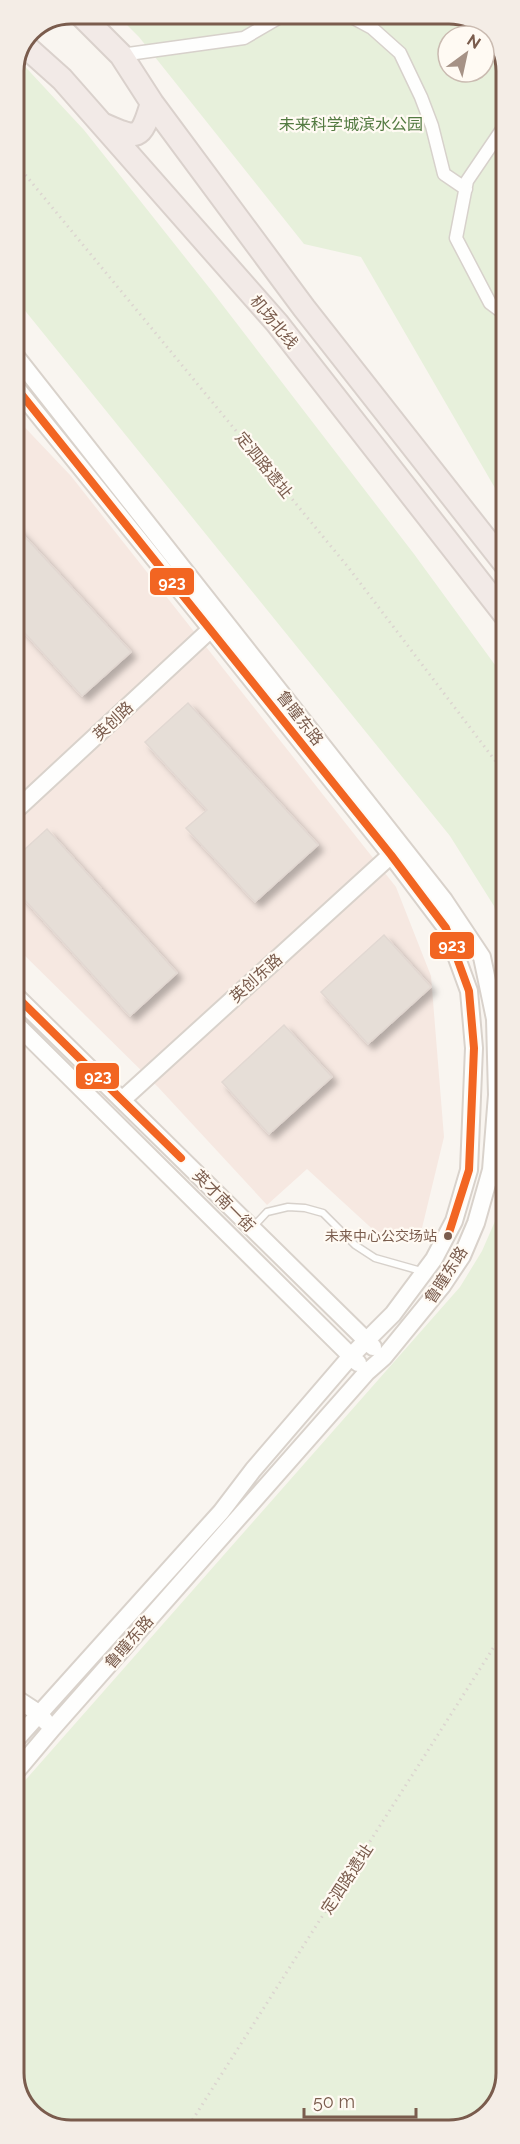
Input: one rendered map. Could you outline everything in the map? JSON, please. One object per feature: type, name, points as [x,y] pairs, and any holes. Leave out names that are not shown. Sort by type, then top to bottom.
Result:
[{"type":"highway","name":"机场北线","points":[[90,24],[121,55],[152,103],[304,308],[496,552]]},
{"type":"highway","name":"机场北线","points":[[30,50],[62,79],[277,323],[496,603]]},
{"type":"highway","points":[[102,124],[128,136],[140,133],[145,126],[152,103]]},
{"type":"main road","name":"鲁瞳东路","points":[[24,367],[444,900],[482,957],[495,1019],[496,1057]]},
{"type":"main road","points":[[24,379],[29,374]]},
{"type":"main road","name":"鲁瞳东路","points":[[24,399],[211,629],[391,855],[446,928],[469,991],[474,1048],[469,1170],[448,1236],[393,1314],[351,1356],[220,1512],[24,1731]]},
{"type":"main road","name":"英创路","points":[[24,803],[211,629]]},
{"type":"main road","name":"英创东路","points":[[122,1100],[391,855]]},
{"type":"main road","name":"英才南一街","points":[[24,1004],[384,1357]]},
{"type":"main road","name":"英才南一街","points":[[24,1032],[367,1372]]},
{"type":"main road","name":"鲁瞳东路","points":[[24,1762],[367,1372],[384,1357],[442,1286],[462,1256],[476,1223],[491,1170],[496,1108]]},
{"type":"main road","points":[[24,1704],[40,1714],[52,1729]]},
{"type":"street","points":[[121,55],[244,38],[268,24]]},
{"type":"street","points":[[365,24],[400,53],[422,97],[444,174],[466,189]]},
{"type":"street","points":[[496,139],[467,181],[456,238],[490,303],[496,308]]},
{"type":"lane","points":[[252,1228],[267,1212],[288,1207],[305,1208],[323,1213],[356,1245],[375,1258],[424,1272]]},
{"type":"path","name":"定泗路遗址","points":[[24,173],[348,567],[496,762]]},
{"type":"path","name":"定泗路遗址","points":[[192,2120],[496,1644]]},
{"type":"shaded area","points":[[24,427],[71,476],[396,887],[431,976],[444,1137],[422,1228],[380,1236],[307,1169],[267,1205],[158,1087],[24,955]]},
{"type":"green space","name":"未来科学城滨水公园","points":[[126,24],[436,24],[436,84],[496,84],[496,490],[361,257],[304,244],[139,37]]},
{"type":"green space","points":[[25,66],[84,130],[211,290],[414,554],[496,666],[496,913],[450,836],[24,309]]},
{"type":"green space","points":[[496,1219],[496,2073],[490,2096],[472,2114],[449,2120],[68,2120],[48,2114],[30,2096],[24,2073],[24,1782],[460,1287],[482,1251]]},
{"type":"building","points":[[24,536],[131,652],[82,696],[24,632]]},
{"type":"building","points":[[188,703],[318,845],[255,902],[186,828],[207,810],[145,742]]},
{"type":"building","points":[[47,829],[177,973],[130,1016],[24,899],[24,850]]},
{"type":"building","points":[[384,935],[431,987],[368,1044],[321,992]]},
{"type":"building","points":[[284,1025],[332,1077],[269,1134],[222,1082]]},
{"type":"transit line","name":"923","points":[[24,397],[391,855],[446,928],[469,991],[474,1048],[469,1170],[448,1236]]},
{"type":"transit line","name":"923","points":[[24,1004],[181,1158]]},
{"type":"place","name":"未来中心公交场站","points":[[448,1236]]}]
